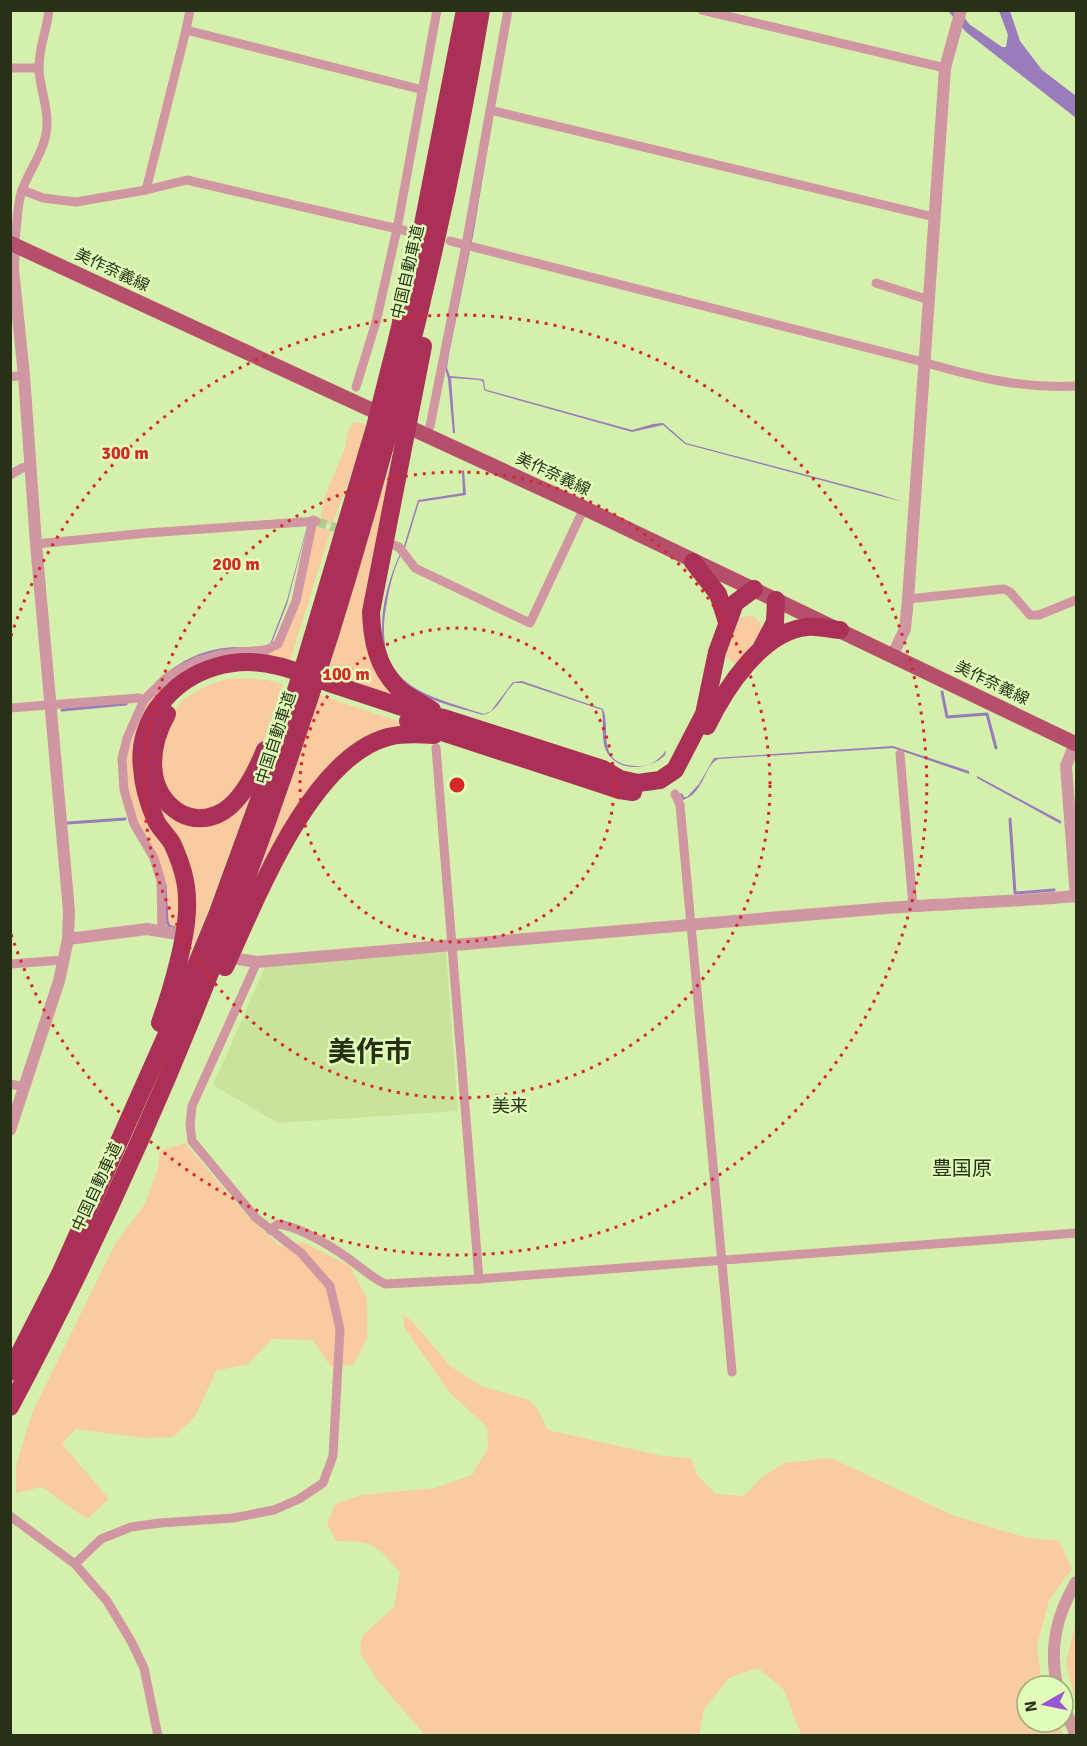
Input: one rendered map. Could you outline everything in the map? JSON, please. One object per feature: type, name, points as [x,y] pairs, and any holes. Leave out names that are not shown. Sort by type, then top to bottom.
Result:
[{"type":"highway","name":"中国自動車道","points":[[396,405],[416,260],[465,10]]},
{"type":"highway","name":"中国自動車道","points":[[10,1407],[95,1237],[162,1089],[222,944],[279,789],[299,704],[313,661],[352,561],[382,430],[396,405],[451,172],[481,10]]},
{"type":"highway","points":[[396,405],[405,442],[376,579],[371,612],[372,633],[378,659],[397,687],[444,718]]},
{"type":"highway","points":[[693,562],[718,594],[727,622]]},
{"type":"highway","points":[[100,1186],[166,1005],[185,929],[187,900],[183,871],[172,844],[156,820],[141,767],[143,736],[158,707],[182,681],[208,668],[243,662],[276,666],[603,769],[620,779],[638,783],[660,780],[675,770],[704,714],[717,652],[735,603],[754,589]]},
{"type":"highway","points":[[286,721],[268,744],[246,788],[217,815],[191,818],[163,800],[156,786],[153,766],[159,729],[170,710],[180,699],[206,681],[239,674],[274,677],[619,790],[643,793],[662,789],[680,777],[712,716],[762,647],[775,622],[776,600]]},
{"type":"highway","points":[[762,647],[790,632],[807,627],[840,630]]},
{"type":"highway","name":"中国自動車道","points":[[10,1372],[61,1272],[100,1186],[217,915],[286,721],[299,704]]},
{"type":"highway","points":[[162,1089],[180,1070],[224,968],[284,844],[305,808],[329,778],[352,756],[388,737],[408,734],[463,739]]},
{"type":"main road","name":"美作奈義線","points":[[12,244],[584,508],[1076,743]]},
{"type":"street","points":[[10,1130],[64,960],[68,939],[69,911],[12,244],[17,232],[18,204],[22,190],[45,140],[47,125],[39,68],[41,42],[49,10]]},
{"type":"street","points":[[146,190],[190,10]]},
{"type":"street","points":[[356,387],[376,322],[397,229],[437,10]]},
{"type":"street","points":[[430,426],[466,245],[508,10]]},
{"type":"street","points":[[702,10],[945,68]]},
{"type":"street","points":[[893,654],[905,629],[908,599],[945,68],[961,10]]},
{"type":"street","points":[[186,30],[423,90]]},
{"type":"street","points":[[10,68],[39,68]]},
{"type":"street","points":[[490,110],[934,218]]},
{"type":"street","points":[[22,190],[43,198],[76,202],[146,190],[187,180],[411,232]]},
{"type":"street","points":[[450,241],[978,378],[1019,385],[1077,386]]},
{"type":"street","points":[[876,283],[929,300]]},
{"type":"street","points":[[10,377],[24,375]]},
{"type":"street","points":[[10,475],[31,466]]},
{"type":"street","points":[[388,543],[399,547],[416,568],[530,623],[584,508]]},
{"type":"street","points":[[36,544],[316,521],[296,601],[278,644],[266,650],[221,654],[197,661],[177,671],[164,680],[144,700],[128,738],[122,759],[124,790],[134,824],[154,858],[161,881],[162,930]]},
{"type":"street","points":[[908,599],[1004,589],[1010,592],[1030,615],[1039,615],[1077,600]]},
{"type":"street","points":[[10,708],[139,698],[144,700]]},
{"type":"street","points":[[238,958],[257,962],[913,906],[1009,902],[1076,896],[1066,766],[1076,743]]},
{"type":"street","points":[[436,748],[479,1279]]},
{"type":"street","points":[[900,754],[913,906]]},
{"type":"street","points":[[675,794],[680,805],[732,1372]]},
{"type":"street","points":[[68,939],[147,929],[178,934]]},
{"type":"street","points":[[10,964],[64,960]]},
{"type":"street","points":[[75,1564],[101,1539],[131,1527],[233,1518],[274,1510],[300,1499],[323,1483],[333,1456],[340,1329],[330,1286],[301,1253],[256,1218],[192,1142],[190,1125],[192,1106],[257,962]]},
{"type":"street","points":[[10,1084],[25,1087]]},
{"type":"street","points":[[270,1230],[278,1224],[313,1237],[341,1253],[385,1284],[479,1279],[1077,1233]]},
{"type":"street","points":[[10,1516],[75,1564],[107,1601],[144,1668],[158,1736]]},
{"type":"street","points":[[1055,1674],[1053,1640],[1059,1616],[1077,1582]]},
{"type":"shaded area","points":[[948,11],[960,11],[969,24],[1002,47],[1006,47],[1008,35],[999,11],[1010,11],[1020,41],[1042,70],[1076,96],[1076,118],[966,32]]},
{"type":"shaded area","points":[[493,117],[473,236],[449,354],[447,368],[450,376],[482,379],[487,390],[632,430],[663,423],[686,443],[903,502],[685,444],[663,425],[632,432],[486,391],[480,380],[451,378],[455,433],[453,433],[445,368]]},
{"type":"shaded area","points":[[354,422],[366,424],[355,463],[332,525],[322,520],[321,514],[345,448],[349,430]]},
{"type":"shaded area","points":[[394,452],[366,632],[409,702],[326,678]]},
{"type":"shaded area","points":[[464,470],[466,495],[419,502],[405,548],[418,500],[463,493],[462,471]]},
{"type":"shaded area","points":[[308,524],[287,604],[271,645],[265,648],[216,652],[192,660],[170,672],[146,693],[180,663],[201,653],[223,648],[270,644],[287,600],[307,526],[288,526]]},
{"type":"shaded area","points":[[317,527],[331,530],[288,667],[246,659],[218,661],[205,665],[179,679],[167,689],[154,705],[144,725],[137,754],[138,781],[146,805],[178,877],[183,903],[179,930],[173,929],[166,921],[160,867],[136,822],[127,792],[125,770],[127,749],[133,729],[155,694],[187,668],[206,660],[263,654],[279,647],[295,606],[314,530]]},
{"type":"shaded area","points":[[400,554],[385,614],[384,638],[389,658],[397,673],[410,684],[443,701],[484,714],[491,711],[513,682],[522,681],[603,709],[610,754],[625,764],[642,766],[633,767],[624,765],[616,762],[610,756],[603,739],[602,710],[522,683],[514,683],[493,710],[488,713],[483,715],[441,702],[410,688],[392,668],[385,653],[382,619],[388,585]]},
{"type":"shaded area","points":[[747,615],[761,624],[761,631],[754,646],[738,665],[724,656],[736,620]]},
{"type":"shaded area","points":[[243,678],[283,684],[261,749],[231,797],[203,812],[171,801],[157,767],[175,710],[184,699],[203,687],[227,679]]},
{"type":"shaded area","points":[[320,695],[421,729],[344,756],[231,945]]},
{"type":"shaded area","points":[[893,746],[969,771],[969,774],[893,748],[718,759],[709,768],[696,791],[683,800],[680,794],[687,797],[699,784],[714,758]]},
{"type":"shaded area","points":[[977,776],[1061,821],[1061,824],[977,778]]},
{"type":"shaded area","points":[[254,787],[208,911],[185,965],[191,921],[155,799],[196,823]]},
{"type":"shaded area","points":[[446,952],[458,1111],[278,1123],[213,1085],[265,967]]},
{"type":"shaded area","points":[[185,1143],[247,1216],[280,1246],[302,1242],[349,1265],[367,1298],[367,1339],[353,1365],[330,1366],[313,1340],[272,1339],[248,1364],[216,1371],[195,1417],[173,1437],[144,1438],[75,1429],[62,1444],[109,1499],[87,1519],[42,1487],[16,1493],[16,1466],[32,1413],[115,1244],[145,1204],[158,1168],[160,1151]]},
{"type":"shaded area","points":[[403,1315],[411,1320],[450,1366],[481,1386],[529,1400],[538,1410],[548,1430],[662,1456],[691,1458],[697,1475],[716,1494],[744,1496],[762,1477],[785,1463],[831,1458],[952,1515],[1024,1537],[1059,1541],[1072,1569],[1049,1600],[1037,1646],[1040,1674],[1015,1674],[1015,1734],[1063,1735],[804,1735],[801,1734],[784,1690],[758,1668],[729,1678],[704,1709],[699,1735],[425,1735],[378,1681],[360,1653],[362,1636],[394,1607],[400,1572],[385,1555],[373,1546],[359,1542],[336,1541],[327,1524],[335,1504],[361,1495],[435,1488],[472,1475],[488,1448],[487,1427],[450,1393],[404,1327]]},
{"type":"shaded area","points":[[1076,1620],[1076,1703],[1075,1674],[1069,1674],[1066,1663]]},
{"type":"waterway","points":[[942,692],[947,717],[987,714],[996,748]]},
{"type":"waterway","points":[[62,710],[126,704]]},
{"type":"waterway","points":[[68,823],[125,819]]},
{"type":"waterway","points":[[1010,819],[1015,893],[1054,890]]},
{"type":"waterway","points":[[165,885],[167,921],[169,926],[175,928]]},
{"type":"tunnel","points":[[318,522],[345,531]]},
{"type":"district","name":"美作市","points":[[370,1052]]},
{"type":"district","name":"美来","points":[[510,1106]]},
{"type":"district","name":"豊国原","points":[[962,1168]]}]
